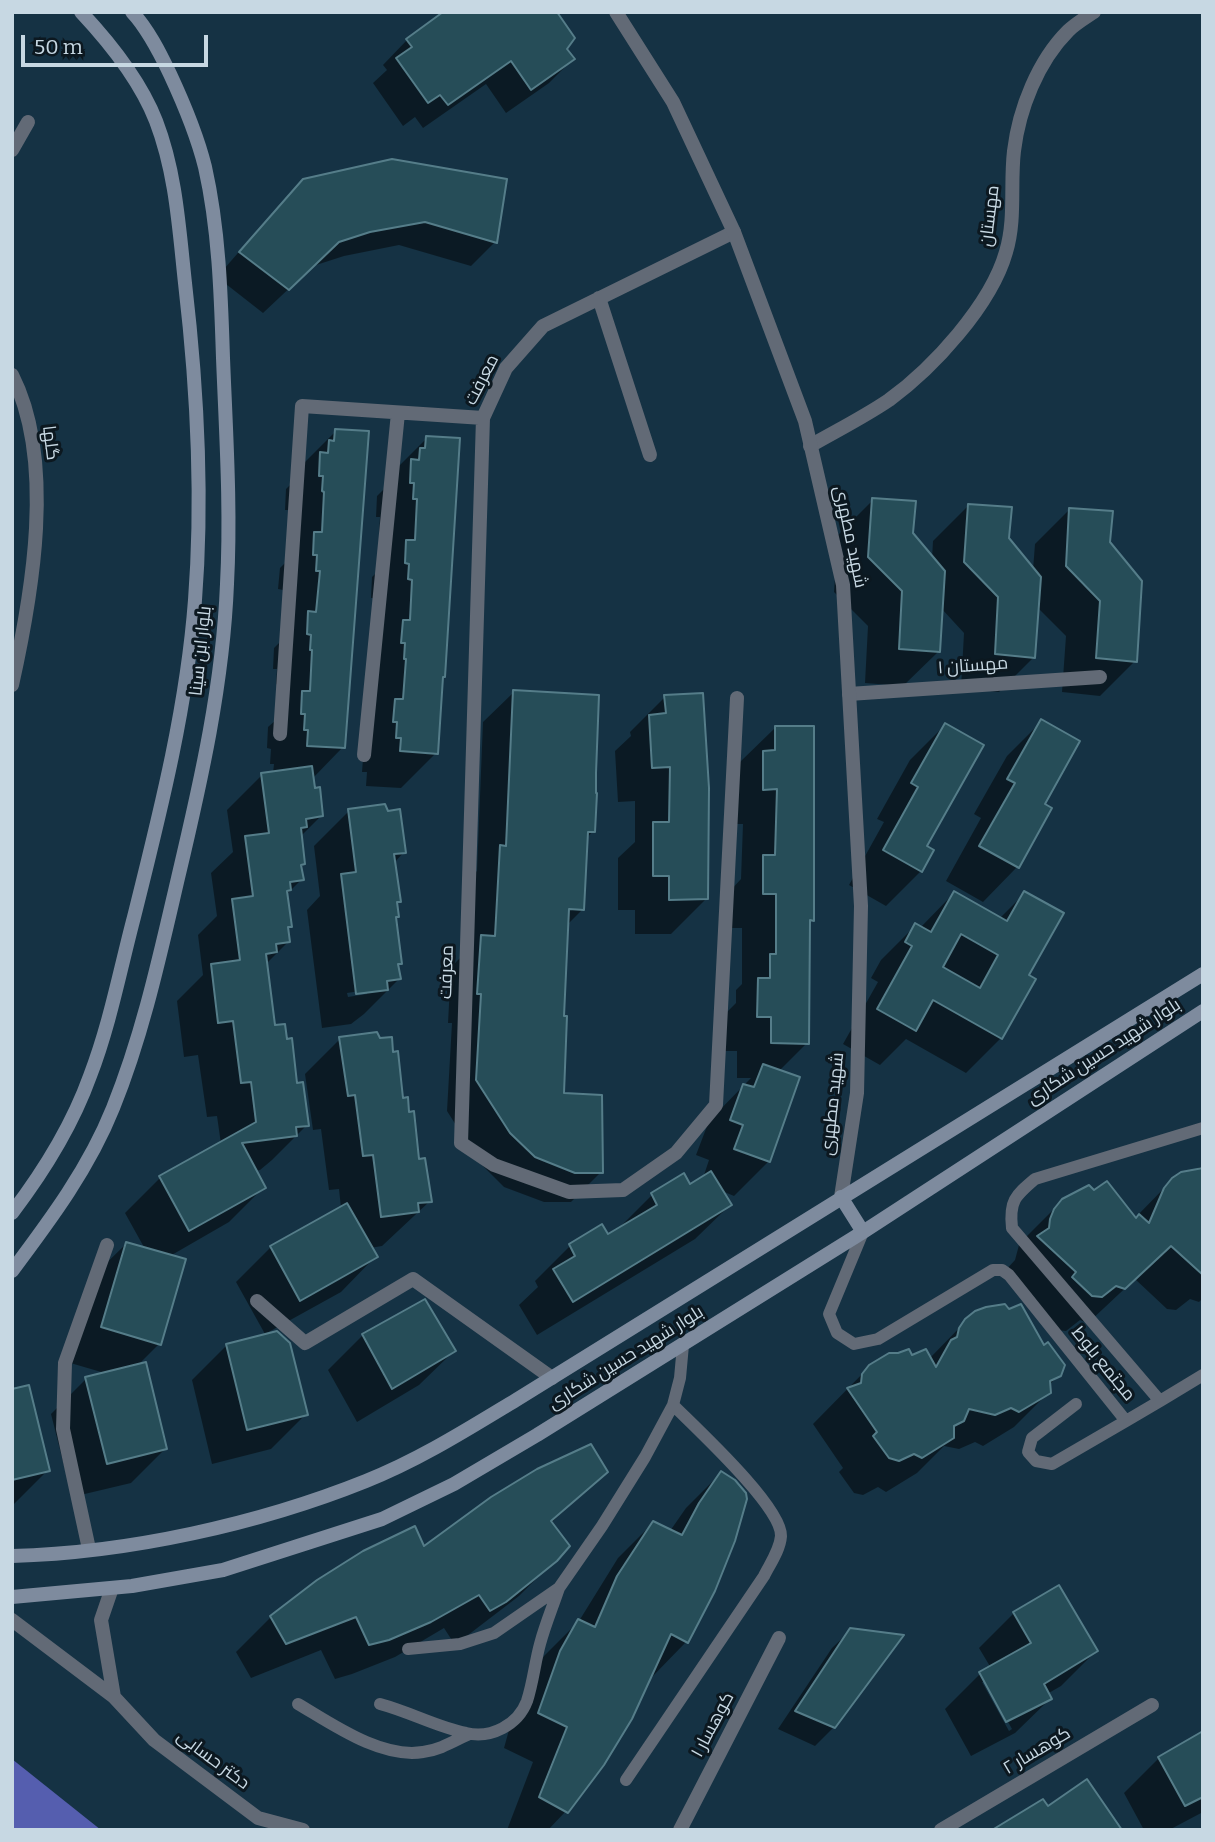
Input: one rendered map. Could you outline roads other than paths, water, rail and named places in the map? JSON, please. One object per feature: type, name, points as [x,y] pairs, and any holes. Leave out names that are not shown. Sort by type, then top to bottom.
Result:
[{"type":"main road","name":"بلوار ابن سینا","points":[[12,1213],[60,1144],[90,1077],[110,1016],[181,710],[195,600],[198,545],[193,383],[189,313],[172,169],[155,119],[132,78],[110,43],[81,12]]},
{"type":"main road","name":"بلوار ابن سینا","points":[[12,1271],[73,1188],[113,1109],[130,1061],[158,962],[195,808],[211,729],[221,656],[227,585],[229,490],[222,307],[213,216],[205,167],[188,113],[161,56],[132,12]]},
{"type":"main road","name":"بلوار شهید حسین شکاری","points":[[12,1556],[126,1545],[213,1530],[367,1481],[435,1448],[552,1378],[841,1197],[1199,981]]},
{"type":"main road","name":"بلوار شهید حسین شکاری","points":[[12,1597],[112,1588],[223,1570],[382,1519],[454,1484],[863,1232],[1203,1011]]},
{"type":"main road","points":[[841,1197],[863,1232]]},
{"type":"street","name":"شهید مطهری","points":[[616,12],[673,102],[734,232],[805,421],[844,585],[861,906],[857,1093],[841,1197]]},
{"type":"street","name":"مهستان","points":[[810,446],[889,400],[968,323],[992,288],[1007,251],[1012,212],[1014,151],[1021,115],[1032,86],[1049,54],[1069,30],[1094,12]]},
{"type":"street","points":[[12,150],[29,122]]},
{"type":"street","name":"معرفت","points":[[734,232],[543,326],[506,368],[484,418],[461,1143],[494,1165],[569,1192],[623,1190],[676,1153],[716,1105],[737,698]]},
{"type":"street","points":[[598,298],[650,455]]},
{"type":"street","name":"گلها","points":[[12,375],[27,414],[36,500],[34,568],[12,685]]},
{"type":"street","points":[[280,734],[302,407],[484,418]]},
{"type":"street","points":[[364,755],[398,413]]},
{"type":"street","name":"مهستان ۱","points":[[849,694],[1100,677]]},
{"type":"street","points":[[89,1549],[63,1429],[65,1363],[107,1245]]},
{"type":"street","points":[[257,1301],[305,1343],[413,1279],[552,1378]]},
{"type":"street","points":[[112,1588],[101,1620],[114,1697]]},
{"type":"street","name":"دکتر حسابی","points":[[12,1620],[114,1697],[154,1740],[258,1818],[303,1830]]},
{"type":"street","name":"کوهسار ۱","points":[[680,1830],[779,1638]]},
{"type":"street","name":"کوهسار ۲","points":[[941,1830],[1152,1705]]},
{"type":"lane","name":"مجتمع بلوط","points":[[863,1232],[829,1314],[837,1333],[854,1345],[878,1339],[993,1270],[1002,1270],[1009,1275],[1126,1421],[1160,1401],[1012,1228],[1010,1209],[1018,1194],[1035,1179],[1203,1128]]},
{"type":"lane","points":[[380,1704],[469,1734],[497,1732],[512,1723],[526,1704],[540,1642],[559,1588],[638,1469],[673,1405],[680,1378],[683,1345]]},
{"type":"lane","points":[[1160,1401],[1203,1375]]},
{"type":"lane","points":[[1076,1404],[1032,1438],[1028,1452],[1035,1461],[1052,1464],[1126,1421]]},
{"type":"lane","points":[[626,1780],[764,1576],[779,1549],[781,1535],[779,1522],[763,1501],[673,1405]]},
{"type":"lane","points":[[408,1649],[460,1644],[494,1633],[559,1588]]},
{"type":"lane","points":[[298,1704],[355,1737],[394,1751],[421,1753],[442,1748],[469,1734]]}]
